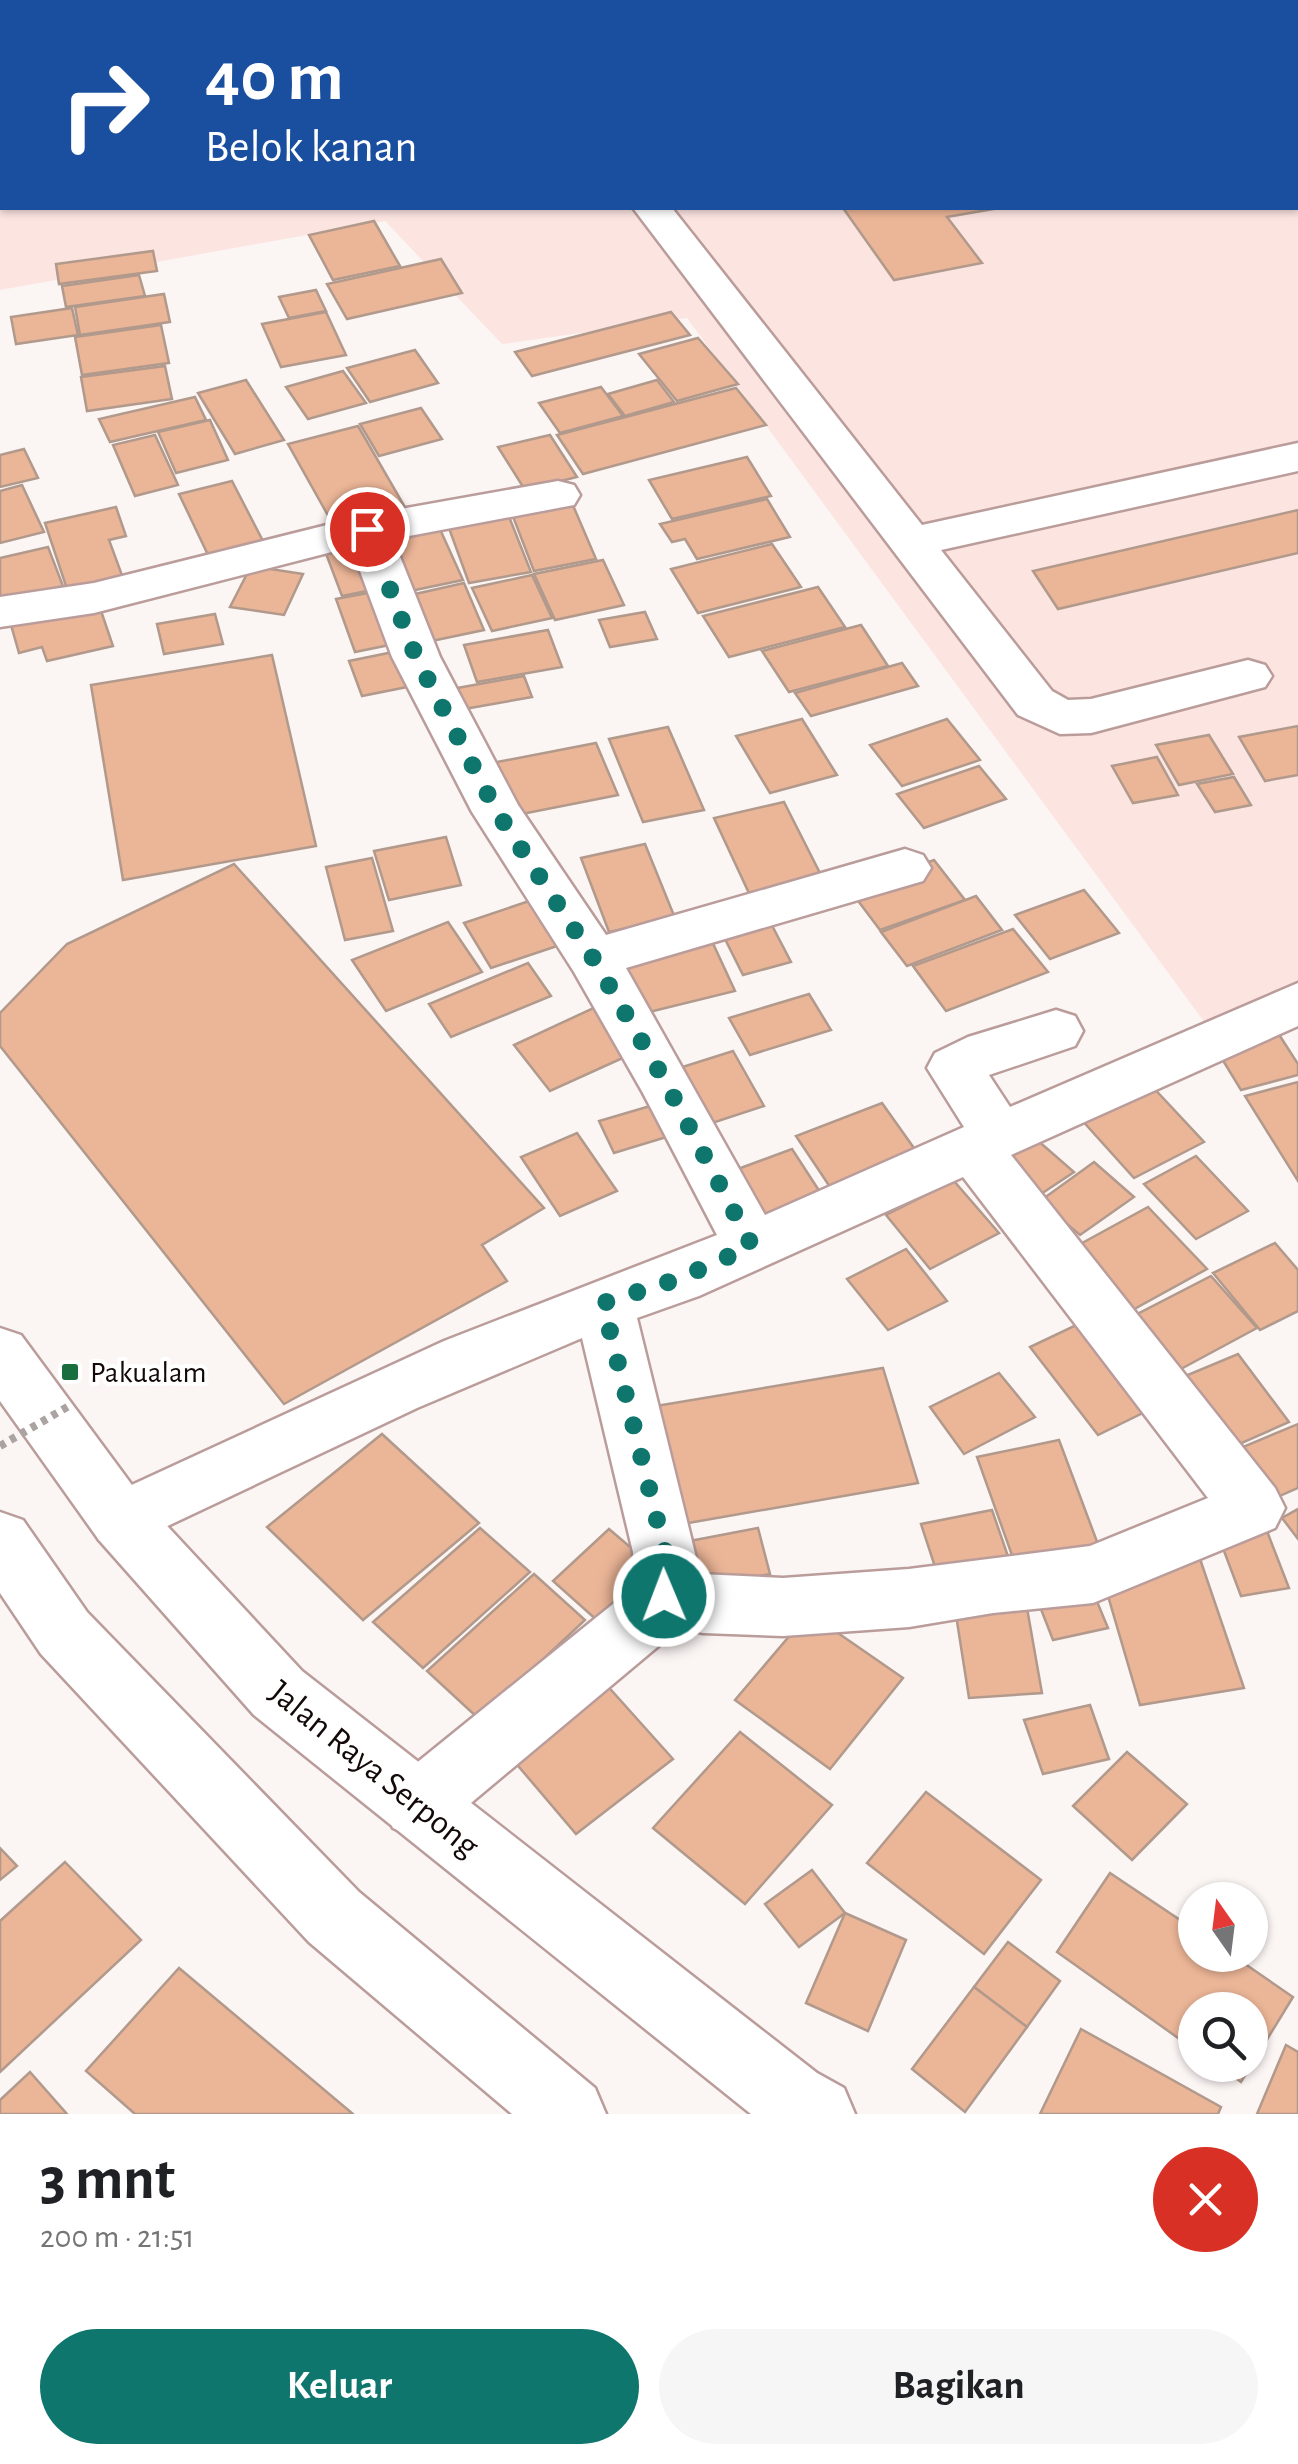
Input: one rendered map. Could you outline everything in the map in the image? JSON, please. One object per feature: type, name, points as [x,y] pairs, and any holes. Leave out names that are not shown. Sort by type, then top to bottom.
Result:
[{"type":"street","points":[[654,210],[1035,703],[1060,717],[1091,716],[1248,676]]},
{"type":"street","points":[[912,542],[1298,457]]},
{"type":"street","points":[[0,612],[94,598],[367,529],[558,495]]},
{"type":"street","points":[[367,529],[416,657],[497,812],[593,958],[666,1083],[752,1246]]},
{"type":"street","points":[[593,958],[905,868]]},
{"type":"street","points":[[121,1520],[380,1398],[603,1303],[678,1279],[1295,1009]]},
{"type":"street","points":[[664,1596],[703,1604],[783,1607],[909,1598],[1092,1574],[1253,1508],[986,1142],[955,1068],[987,1052],[1056,1031]]},
{"type":"street","points":[[418,1805],[657,1608],[664,1596],[669,1573],[665,1552],[603,1303]]},
{"type":"street","name":"Jalan Raya Serpong","points":[[0,1354],[121,1520],[278,1693],[791,2099],[818,2114]]},
{"type":"street","points":[[0,1540],[64,1633],[334,1916],[568,2114]]},
{"type":"path","points":[[0,1446],[69,1406]]},
{"type":"shaded area","points":[[0,210],[1298,210],[1298,996],[1208,1027],[687,318],[502,344],[385,221],[0,290]]},
{"type":"building","points":[[844,210],[987,210],[947,217],[982,263],[894,280]]},
{"type":"building","points":[[374,221],[400,266],[333,280],[309,235]]},
{"type":"building","points":[[153,251],[157,271],[59,284],[56,264]]},
{"type":"building","points":[[441,259],[462,293],[347,319],[327,284]]},
{"type":"building","points":[[139,275],[145,296],[66,307],[62,286]]},
{"type":"building","points":[[316,290],[326,311],[289,318],[279,297]]},
{"type":"building","points":[[164,294],[170,322],[80,335],[75,307]]},
{"type":"building","points":[[72,308],[78,335],[16,344],[11,317]]},
{"type":"building","points":[[326,312],[346,355],[281,367],[262,324]]},
{"type":"building","points":[[671,312],[690,335],[532,376],[515,352]]},
{"type":"building","points":[[161,325],[169,363],[82,375],[75,337]]},
{"type":"building","points":[[698,338],[738,384],[677,401],[639,354]]},
{"type":"building","points":[[415,350],[438,383],[370,402],[347,368]]},
{"type":"building","points":[[165,366],[172,399],[87,411],[81,377]]},
{"type":"building","points":[[343,371],[366,403],[308,419],[286,387]]},
{"type":"building","points":[[246,380],[284,440],[235,454],[198,393]]},
{"type":"building","points":[[657,380],[674,402],[625,416],[608,394]]},
{"type":"building","points":[[601,387],[623,416],[560,433],[539,403]]},
{"type":"building","points":[[736,388],[766,425],[583,474],[557,435]]},
{"type":"building","points":[[195,397],[206,420],[110,442],[99,419]]},
{"type":"building","points":[[421,408],[442,439],[379,456],[360,424]]},
{"type":"building","points":[[210,420],[228,460],[176,473],[158,432]]},
{"type":"building","points":[[358,426],[406,509],[335,528],[288,444]]},
{"type":"building","points":[[155,435],[178,485],[135,496],[113,445]]},
{"type":"building","points":[[550,435],[577,477],[525,490],[498,447]]},
{"type":"building","points":[[24,449],[38,478],[0,487],[0,455]]},
{"type":"building","points":[[747,457],[771,496],[672,519],[649,480]]},
{"type":"building","points":[[232,481],[264,543],[209,557],[179,494]]},
{"type":"building","points":[[22,485],[44,532],[0,543],[0,491]]},
{"type":"building","points":[[767,499],[790,537],[697,559],[685,539],[672,542],[660,524]]},
{"type":"building","points":[[572,503],[596,559],[534,571],[512,514]]},
{"type":"building","points":[[116,507],[126,536],[109,540],[123,578],[70,598],[45,523]]},
{"type":"building","points":[[506,509],[531,572],[469,583],[446,520]]},
{"type":"building","points":[[1298,510],[1298,553],[1058,609],[1033,571]]},
{"type":"building","points":[[439,527],[463,580],[396,594],[374,540]]},
{"type":"building","points":[[360,535],[382,588],[342,596],[322,543]]},
{"type":"building","points":[[772,544],[801,587],[698,613],[671,569]]},
{"type":"building","points":[[48,547],[63,586],[0,601],[0,558]]},
{"type":"building","points":[[603,560],[624,605],[555,620],[534,574]]},
{"type":"building","points":[[251,566],[303,574],[284,615],[230,607]]},
{"type":"building","points":[[532,575],[552,618],[492,631],[472,588]]},
{"type":"building","points":[[464,583],[484,630],[422,643],[402,597]]},
{"type":"building","points":[[818,587],[845,627],[729,657],[703,616]]},
{"type":"building","points":[[389,589],[409,641],[355,652],[336,599]]},
{"type":"building","points":[[99,605],[113,646],[47,661],[42,647],[19,653],[11,625]]},
{"type":"building","points":[[645,612],[657,639],[610,647],[599,620]]},
{"type":"building","points":[[215,614],[223,644],[164,654],[157,624]]},
{"type":"building","points":[[861,625],[888,666],[789,692],[762,651]]},
{"type":"building","points":[[548,630],[562,667],[477,682],[464,645]]},
{"type":"building","points":[[408,649],[422,684],[362,696],[349,661]]},
{"type":"building","points":[[272,655],[316,846],[123,880],[91,685]]},
{"type":"building","points":[[902,663],[918,686],[811,716],[795,693]]},
{"type":"building","points":[[524,676],[532,697],[453,711],[446,690]]},
{"type":"building","points":[[802,719],[837,775],[770,793],[736,736]]},
{"type":"building","points":[[947,719],[980,760],[902,786],[870,745]]},
{"type":"building","points":[[1298,726],[1298,775],[1265,781],[1239,737]]},
{"type":"building","points":[[668,727],[704,810],[643,822],[609,739]]},
{"type":"building","points":[[1209,735],[1233,774],[1179,785],[1156,745]]},
{"type":"building","points":[[596,743],[618,795],[507,817],[487,764]]},
{"type":"building","points":[[1157,757],[1178,795],[1133,803],[1112,766]]},
{"type":"building","points":[[979,766],[1006,799],[924,828],[897,794]]},
{"type":"building","points":[[1234,777],[1251,805],[1215,812],[1197,784]]},
{"type":"building","points":[[784,802],[828,889],[755,906],[714,818]]},
{"type":"building","points":[[446,837],[461,885],[389,900],[374,851]]},
{"type":"building","points":[[645,844],[675,918],[609,932],[581,858]]},
{"type":"building","points":[[372,858],[393,931],[345,940],[326,867]]},
{"type":"building","points":[[934,860],[965,900],[880,930],[850,890]]},
{"type":"building","points":[[234,864],[544,1208],[482,1245],[507,1281],[284,1404],[0,1046],[0,1013],[67,944]]},
{"type":"building","points":[[1084,890],[1119,933],[1050,959],[1015,915]]},
{"type":"building","points":[[976,896],[1002,930],[907,966],[881,932]]},
{"type":"building","points":[[535,899],[563,944],[491,968],[464,923]]},
{"type":"building","points":[[765,912],[791,962],[743,975],[718,925]]},
{"type":"building","points":[[448,922],[482,972],[386,1011],[352,960]]},
{"type":"building","points":[[1013,929],[1048,972],[946,1011],[913,966]]},
{"type":"building","points":[[710,937],[735,991],[637,1015],[614,961]]},
{"type":"building","points":[[528,963],[551,996],[451,1037],[429,1004]]},
{"type":"building","points":[[809,994],[831,1030],[750,1055],[729,1018]]},
{"type":"building","points":[[600,1005],[636,1052],[550,1091],[514,1045]]},
{"type":"building","points":[[1278,1033],[1298,1064],[1298,1075],[1241,1090],[1216,1049]]},
{"type":"building","points":[[733,1051],[764,1106],[703,1126],[673,1070]]},
{"type":"building","points":[[1298,1082],[1298,1181],[1245,1096]]},
{"type":"building","points":[[1149,1083],[1204,1142],[1134,1178],[1079,1117]]},
{"type":"building","points":[[667,1101],[683,1132],[614,1153],[599,1121]]},
{"type":"building","points":[[882,1103],[921,1158],[834,1193],[796,1136]]},
{"type":"building","points":[[577,1133],[617,1191],[560,1216],[521,1157]]},
{"type":"building","points":[[1036,1139],[1074,1172],[1035,1198],[999,1163]]},
{"type":"building","points":[[792,1149],[829,1206],[763,1231],[727,1173]]},
{"type":"building","points":[[1196,1156],[1248,1211],[1196,1239],[1144,1184]]},
{"type":"building","points":[[1094,1162],[1134,1197],[1080,1235],[1040,1201]]},
{"type":"building","points":[[954,1181],[999,1233],[930,1269],[886,1215]]},
{"type":"building","points":[[1148,1207],[1207,1269],[1118,1318],[1062,1254]]},
{"type":"building","points":[[1275,1243],[1298,1270],[1298,1311],[1260,1330],[1213,1273]]},
{"type":"building","points":[[906,1249],[947,1301],[888,1330],[847,1279]]},
{"type":"building","points":[[1211,1276],[1257,1328],[1166,1377],[1120,1323]]},
{"type":"building","points":[[1093,1317],[1161,1404],[1098,1435],[1030,1347]]},
{"type":"building","points":[[1238,1354],[1289,1422],[1228,1449],[1178,1379]]},
{"type":"building","points":[[883,1368],[918,1483],[677,1525],[650,1407]]},
{"type":"building","points":[[999,1373],[1035,1417],[964,1454],[930,1407]]},
{"type":"building","points":[[1298,1424],[1298,1488],[1266,1502],[1231,1452]]},
{"type":"building","points":[[382,1434],[479,1523],[363,1620],[267,1527]]},
{"type":"building","points":[[1059,1440],[1102,1555],[1018,1572],[977,1457]]},
{"type":"building","points":[[1298,1509],[1298,1539],[1282,1518]]},
{"type":"building","points":[[992,1510],[1012,1568],[940,1582],[921,1524]]},
{"type":"building","points":[[1265,1526],[1289,1588],[1241,1596],[1218,1535]]},
{"type":"building","points":[[480,1528],[530,1572],[423,1668],[373,1622]]},
{"type":"building","points":[[758,1528],[770,1574],[685,1590],[674,1544]]},
{"type":"building","points":[[609,1529],[656,1569],[599,1622],[553,1581]]},
{"type":"building","points":[[1199,1556],[1244,1688],[1140,1705],[1103,1579]]},
{"type":"building","points":[[534,1574],[585,1620],[479,1719],[427,1671]]},
{"type":"building","points":[[1091,1587],[1108,1628],[1053,1640],[1037,1599]]},
{"type":"building","points":[[1024,1591],[1042,1693],[969,1698],[953,1596]]},
{"type":"building","points":[[809,1613],[903,1678],[830,1769],[735,1700]]},
{"type":"building","points":[[604,1682],[673,1759],[576,1834],[508,1754]]},
{"type":"building","points":[[1090,1705],[1109,1759],[1043,1774],[1024,1720]]},
{"type":"building","points":[[740,1732],[832,1805],[745,1904],[653,1828]]},
{"type":"building","points":[[1127,1752],[1187,1804],[1132,1860],[1073,1806]]},
{"type":"building","points":[[926,1792],[1041,1880],[984,1954],[867,1863]]},
{"type":"building","points":[[0,1848],[17,1866],[0,1880]]},
{"type":"building","points":[[65,1862],[141,1940],[0,2072],[0,1921]]},
{"type":"building","points":[[812,1870],[845,1913],[799,1947],[765,1904]]},
{"type":"building","points":[[1110,1873],[1178,1919],[1178,1972],[1257,1972],[1293,1997],[1268,2038],[1268,1992],[1178,1992],[1178,2038],[1057,1952]]},
{"type":"building","points":[[845,1913],[906,1940],[868,2031],[806,2003]]},
{"type":"building","points":[[1008,1942],[1060,1981],[1027,2027],[974,1987]]},
{"type":"building","points":[[179,1968],[353,2114],[135,2114],[86,2071]]},
{"type":"building","points":[[974,1987],[1027,2027],[965,2112],[912,2069]]},
{"type":"building","points":[[1081,2029],[1221,2107],[1218,2114],[1040,2114]]},
{"type":"building","points":[[1286,2045],[1298,2052],[1298,2114],[1257,2114]]},
{"type":"building","points":[[30,2072],[67,2114],[0,2114],[0,2100]]},
{"type":"place","name":"Pakualam","points":[[70,1372]]},
{"type":"route","points":[[367,529],[416,657],[497,812],[593,958],[666,1083],[752,1246],[678,1279],[603,1303],[665,1552],[669,1573],[664,1596]]}]
